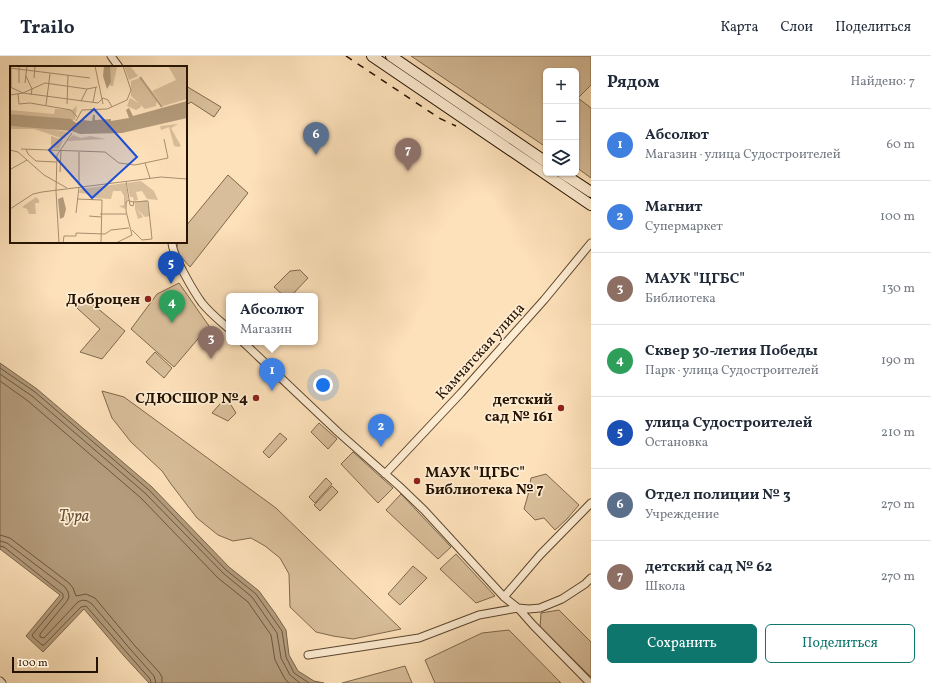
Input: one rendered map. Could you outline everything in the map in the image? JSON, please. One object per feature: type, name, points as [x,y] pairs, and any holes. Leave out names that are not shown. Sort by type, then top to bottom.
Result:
[{"type":"main road","points":[[372,56],[591,205]]},
{"type":"main road","points":[[391,56],[543,160]]},
{"type":"main road","points":[[567,176],[591,192]]},
{"type":"street","points":[[111,56],[118,66]]},
{"type":"street","name":"Камчатская улица","points":[[385,474],[504,345],[563,278],[591,243]]},
{"type":"street","points":[[172,245],[186,275],[203,303],[226,326]]},
{"type":"street","points":[[246,345],[424,510],[504,597],[518,608],[590,683]]},
{"type":"street","points":[[504,597],[540,555],[591,503]]},
{"type":"street","points":[[308,655],[419,638],[479,615],[518,608],[540,608],[562,599],[585,584],[591,578]]},
{"type":"shaded area","points":[[411,56],[591,56],[591,85],[579,97],[579,68],[543,68],[543,145]]},
{"type":"shaded area","points":[[187,87],[221,107],[214,117],[191,102],[187,104]]},
{"type":"shaded area","points":[[579,99],[591,108],[591,178],[579,169]]},
{"type":"shaded area","points":[[228,175],[248,193],[190,267],[176,251],[178,243],[187,243],[187,225]]},
{"type":"shaded area","points":[[300,270],[308,278],[294,293],[281,293],[274,287],[290,271]]},
{"type":"shaded area","points":[[179,283],[209,326],[174,367],[131,329],[157,294]]},
{"type":"shaded area","points":[[85,298],[125,331],[102,359],[80,352],[100,329],[77,308]]},
{"type":"shaded area","points":[[155,352],[172,368],[164,378],[146,362]]},
{"type":"shaded area","points":[[102,391],[124,397],[276,508],[401,629],[353,639],[316,632],[290,607],[289,574],[280,558],[265,546],[251,538],[233,541],[218,535],[197,518],[162,471],[131,442],[112,418]]},
{"type":"shaded area","points":[[226,397],[236,413],[228,421],[212,413]]},
{"type":"shaded area","points":[[319,423],[337,439],[328,449],[311,432]]},
{"type":"shaded area","points":[[280,433],[287,439],[269,458],[263,452]]},
{"type":"shaded area","points":[[353,452],[393,488],[378,503],[341,464]]},
{"type":"shaded area","points":[[546,474],[579,505],[555,530],[544,518],[535,520],[524,509],[531,478]]},
{"type":"shaded area","points":[[326,478],[332,484],[315,503],[309,497]]},
{"type":"shaded area","points":[[332,486],[338,492],[320,511],[314,505]]},
{"type":"shaded area","points":[[401,494],[451,547],[438,559],[386,510]]},
{"type":"shaded area","points":[[456,554],[495,596],[476,603],[440,569]]},
{"type":"shaded area","points":[[413,566],[427,578],[400,605],[388,594]]},
{"type":"shaded area","points":[[559,610],[591,642],[591,677],[540,627],[541,613]]},
{"type":"shaded area","points":[[509,630],[561,683],[435,683],[425,660],[482,633]]},
{"type":"shaded area","points":[[405,666],[412,683],[342,683]]},
{"type":"water","name":"Тура","points":[[0,363],[37,389],[152,487],[229,567],[259,591],[286,630],[289,655],[298,671],[314,681],[324,683],[149,683],[84,609],[43,652],[26,636],[60,595],[0,549]]},
{"type":"railway","points":[[346,56],[439,118],[456,126]]},
{"type":"place","name":"Отдел полиции № 3","points":[[316,155]]},
{"type":"place","name":"детский сад № 62","points":[[408,171]]},
{"type":"place","name":"улица Судостроителей","points":[[171,284]]},
{"type":"place","name":"Доброцен","points":[[148,299]]},
{"type":"place","name":"Сквер 30-летия Победы","points":[[172,323]]},
{"type":"place","name":"МАУК \"ЦГБС\"","points":[[211,359]]},
{"type":"place","name":"Абсолют","points":[[272,391]]},
{"type":"place","name":"СДЮСШОР №4","points":[[256,398]]},
{"type":"place","name":"детский сад № 161","points":[[561,408]]},
{"type":"place","name":"Магнит","points":[[381,447]]},
{"type":"place","name":"МАУК \"ЦГБС\" Библиотека № 7","points":[[417,481]]}]
